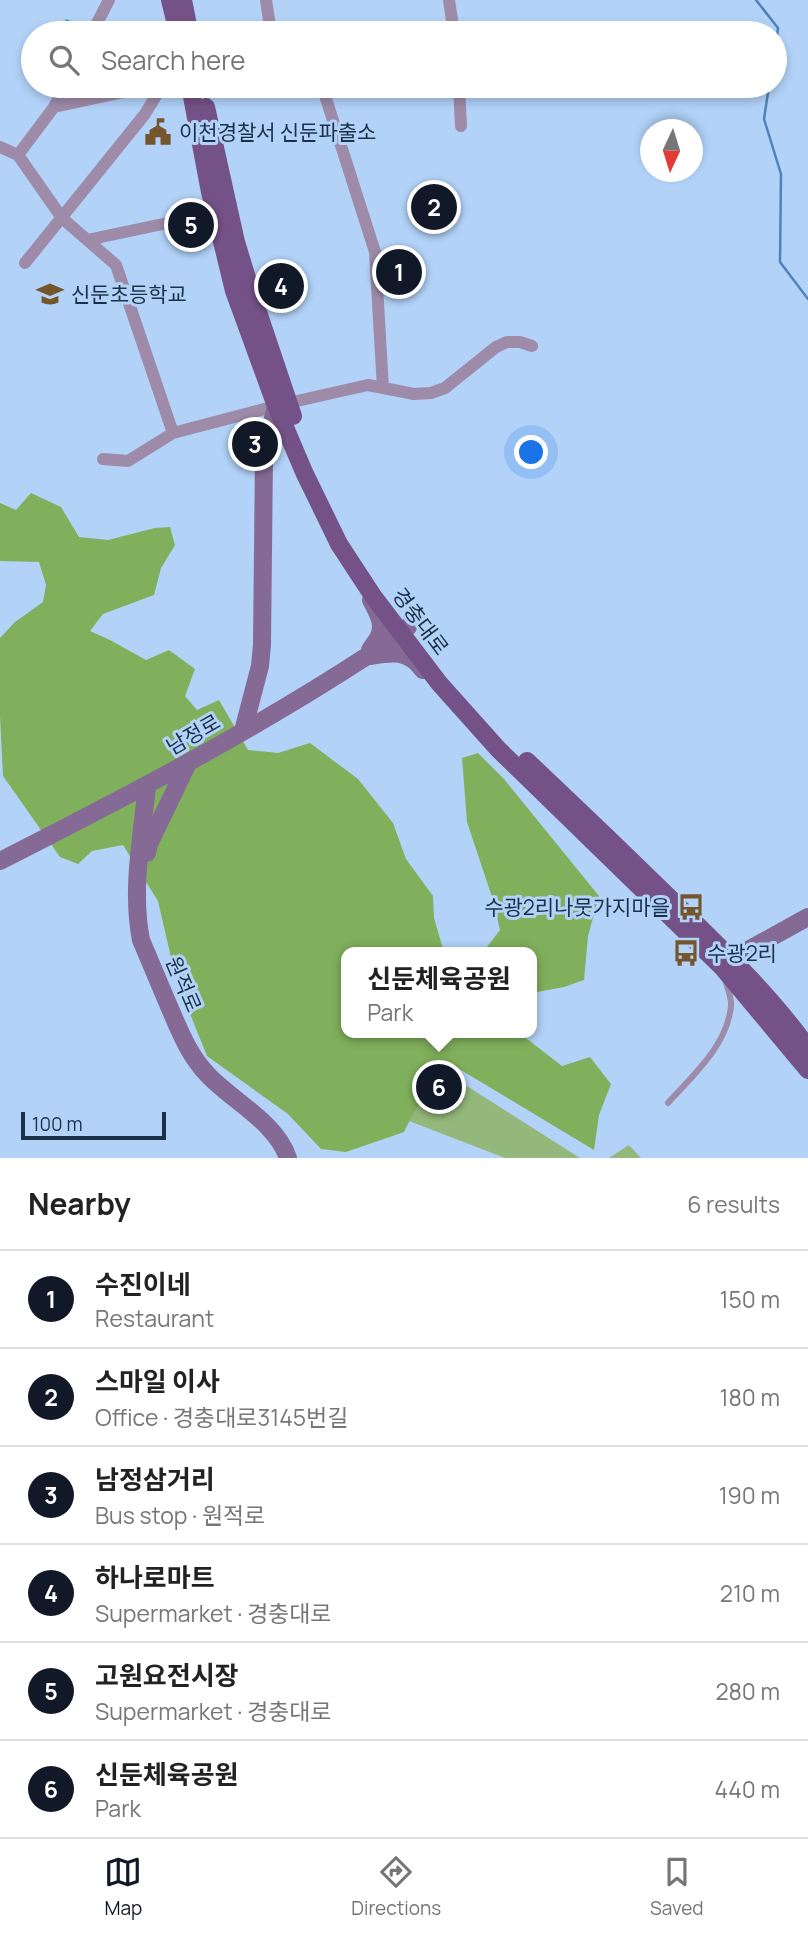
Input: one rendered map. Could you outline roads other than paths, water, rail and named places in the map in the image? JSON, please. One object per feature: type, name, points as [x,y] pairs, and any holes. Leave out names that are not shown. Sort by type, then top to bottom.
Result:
[{"type":"main road","points":[[170,0],[175,21]]},
{"type":"main road","points":[[183,0],[187,21]]},
{"type":"main road","name":"경충대로","points":[[192,98],[215,213],[234,291],[282,405],[348,539],[404,630],[439,683],[498,749],[727,963],[771,1000],[808,1048]]},
{"type":"main road","name":"경충대로","points":[[204,98],[236,242],[282,405],[304,472],[339,544],[363,581],[404,630],[522,756],[586,816],[727,963],[808,1070]]},
{"type":"street","points":[[98,21],[109,0]]},
{"type":"street","points":[[266,0],[269,21]]},
{"type":"street","points":[[449,0],[452,21]]},
{"type":"street","points":[[18,155],[59,98]]},
{"type":"street","points":[[54,107],[96,98]]},
{"type":"street","points":[[24,263],[145,114],[155,98]]},
{"type":"street","points":[[326,98],[375,253],[383,388]]},
{"type":"street","points":[[460,98],[461,126]]},
{"type":"street","points":[[0,148],[18,155],[62,218],[116,265],[173,433]]},
{"type":"street","points":[[88,240],[215,213]]},
{"type":"street","points":[[103,459],[128,461],[173,433],[368,385],[414,394],[431,393],[445,388],[496,346],[507,342],[520,342],[532,346]]},
{"type":"street","points":[[243,731],[260,666],[262,645],[264,455],[282,405]]},
{"type":"street","points":[[363,581],[362,587],[380,616],[379,638],[372,645],[367,657]]},
{"type":"street","name":"남정로","points":[[0,862],[188,763],[367,657],[404,630]]},
{"type":"street","points":[[367,657],[403,654],[411,657],[430,680],[439,683]]},
{"type":"street","points":[[138,901],[149,844],[188,763]]},
{"type":"street","name":"원적로","points":[[147,786],[138,878],[138,922],[141,940],[184,1042],[207,1075],[273,1132],[288,1158]]},
{"type":"street","points":[[727,963],[808,918]]},
{"type":"lane","points":[[668,1102],[711,1055],[723,1033],[732,1003],[727,963]]},
{"type":"waterway","points":[[756,0],[772,21]]},
{"type":"waterway","points":[[767,98],[764,119],[781,174],[780,262],[808,299]]},
{"type":"place","name":"이천경찰서 신둔파출소","points":[[158,132]]},
{"type":"place","name":"스마일 이사","points":[[434,207]]},
{"type":"place","name":"고원요전시장","points":[[191,225]]},
{"type":"place","name":"수진이네","points":[[399,272]]},
{"type":"place","name":"하나로마트","points":[[281,286]]},
{"type":"place","name":"신둔초등학교","points":[[50,294]]},
{"type":"place","name":"남정삼거리","points":[[255,444]]},
{"type":"place","name":"수광2리나뭇가지마을","points":[[691,907]]},
{"type":"place","name":"수광2리","points":[[686,953]]},
{"type":"place","name":"신둔체육공원","points":[[439,1087]]}]
